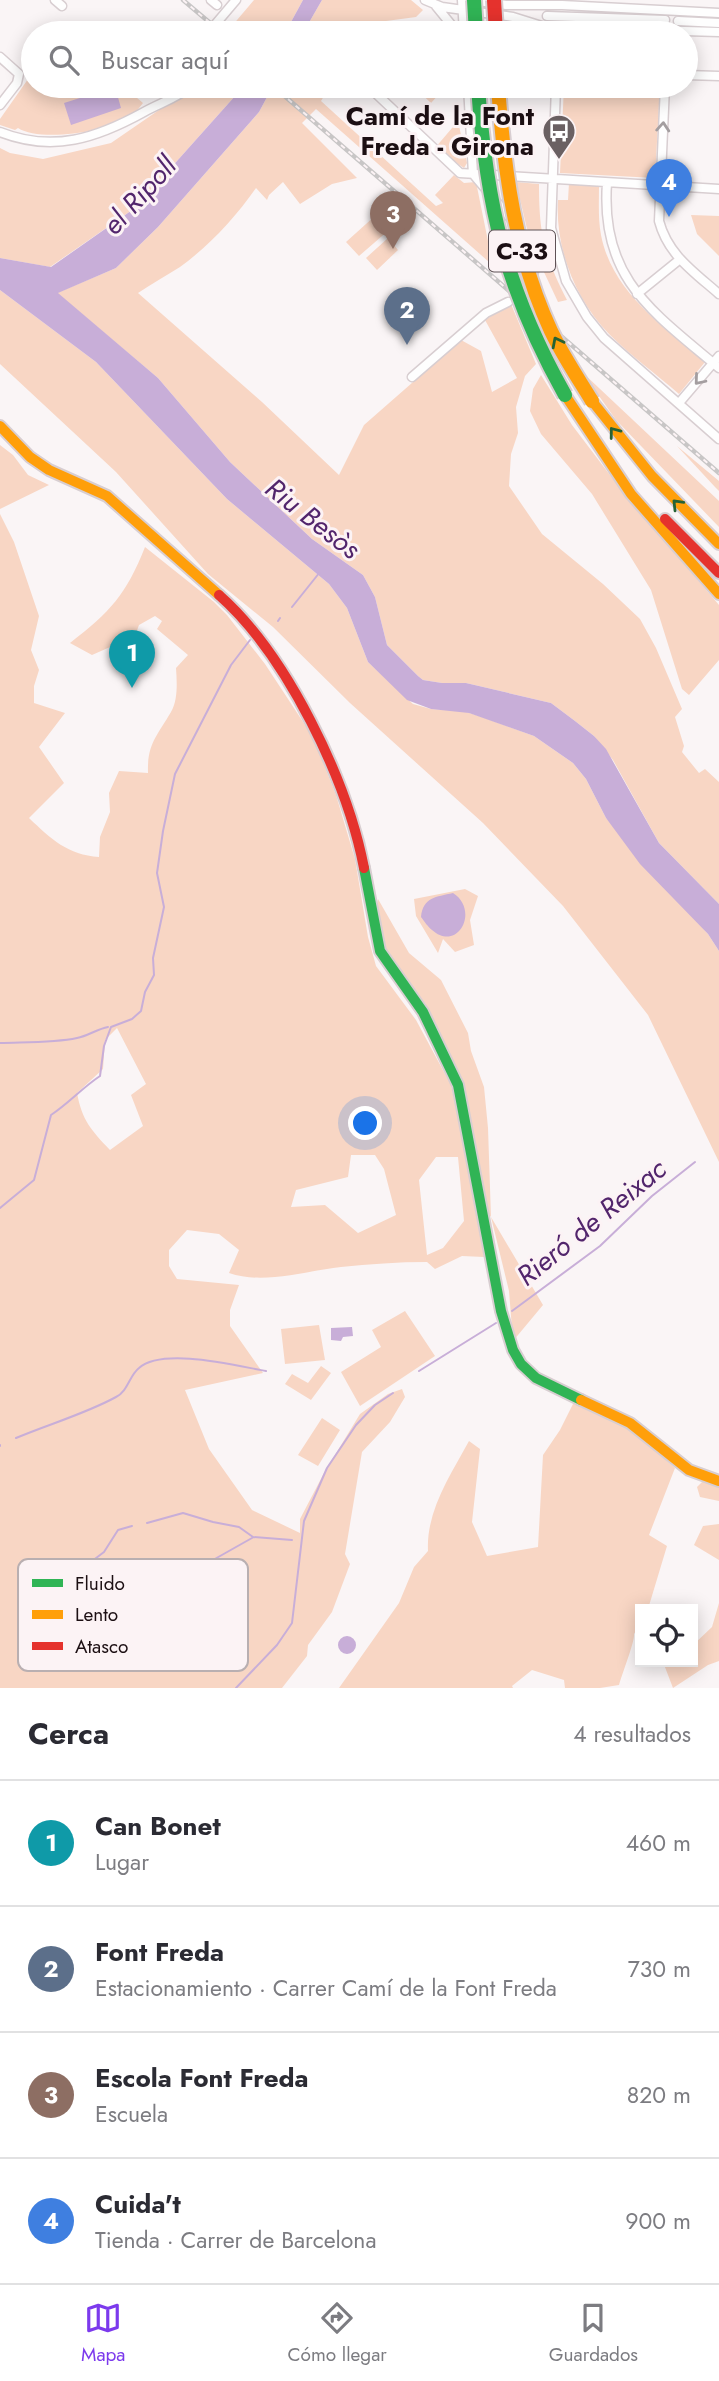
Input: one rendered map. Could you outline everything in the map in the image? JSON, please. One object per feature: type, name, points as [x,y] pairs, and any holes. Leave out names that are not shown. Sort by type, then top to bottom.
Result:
[{"type":"main road","points":[[474,0],[475,21]]},
{"type":"main road","points":[[494,0],[495,21]]},
{"type":"main road","name":"C-33","points":[[479,98],[488,196],[502,256],[530,332],[565,396],[603,450],[641,494],[719,573]]},
{"type":"main road","name":"C-33","points":[[499,98],[508,191],[521,250],[547,322],[592,401],[642,466],[719,544]]},
{"type":"main road","points":[[0,426],[30,457],[49,470],[97,491],[116,503],[229,604],[263,643],[298,696],[316,730],[357,832],[380,951],[423,1012],[458,1085],[501,1311],[512,1349],[522,1365],[543,1383],[598,1405],[630,1422],[684,1466],[719,1481]]},
{"type":"main road","points":[[603,450],[631,494],[719,594]]},
{"type":"street","points":[[218,21],[236,0]]},
{"type":"street","points":[[462,0],[463,21]]},
{"type":"street","points":[[468,0],[506,5],[562,2],[674,14],[719,23]]},
{"type":"street","points":[[429,2],[454,4],[462,10],[513,16],[525,21]]},
{"type":"street","points":[[429,2],[449,21]]},
{"type":"street","points":[[447,18],[454,4]]},
{"type":"street","points":[[529,21],[527,13],[535,5]]},
{"type":"street","points":[[674,14],[719,13]]},
{"type":"street","points":[[547,16],[665,20]]},
{"type":"street","points":[[698,32],[719,32]]},
{"type":"street","points":[[0,57],[19,74],[17,83],[0,105]]},
{"type":"street","points":[[698,75],[719,76]]},
{"type":"street","points":[[0,132],[43,143],[71,141],[117,128],[174,98]]},
{"type":"street","points":[[381,98],[460,173],[719,189]]},
{"type":"street","points":[[469,98],[473,174],[532,247],[536,263],[534,274],[526,285]]},
{"type":"street","points":[[555,98],[551,228],[558,258],[572,294],[604,338],[719,439]]},
{"type":"street","points":[[664,98],[659,187],[659,221],[663,236],[679,260],[719,294]]},
{"type":"street","points":[[607,183],[606,215],[616,261],[645,304],[717,362],[679,404]]},
{"type":"street","points":[[637,294],[679,260]]},
{"type":"street","points":[[412,377],[486,313],[508,302]]},
{"type":"shaded area","points":[[254,0],[303,0],[292,21],[236,21]]},
{"type":"shaded area","points":[[303,0],[322,0],[310,21],[292,21]]},
{"type":"shaded area","points":[[322,0],[411,0],[423,10],[416,17],[386,21],[310,21]]},
{"type":"shaded area","points":[[21,89],[21,98],[137,98],[143,103],[128,119],[118,124],[73,134],[41,134],[18,128],[15,130],[0,125],[0,119]]},
{"type":"shaded area","points":[[80,98],[118,98],[121,108],[71,125],[64,103]]},
{"type":"shaded area","points":[[170,98],[233,98],[135,208],[50,267],[0,258],[0,148],[10,153],[43,159],[111,143],[159,110]]},
{"type":"shaded area","points":[[233,98],[267,98],[259,112],[158,227],[116,268],[58,293],[158,378],[230,462],[312,539],[363,575],[375,597],[387,645],[418,676],[423,680],[466,683],[551,703],[594,736],[606,749],[659,843],[719,904],[719,951],[708,934],[640,864],[606,818],[586,779],[573,763],[534,736],[469,713],[431,709],[407,700],[368,662],[347,608],[329,584],[227,499],[96,362],[0,290],[0,258],[51,267],[135,208]]},
{"type":"shaded area","points":[[267,98],[323,98],[321,101],[436,206],[443,203],[435,195],[454,175],[464,183],[476,182],[489,246],[498,270],[316,109],[302,123],[357,178],[332,184],[300,204],[283,182],[267,200],[256,188],[231,220],[202,250],[138,293],[262,402],[339,475],[364,425],[461,340],[481,351],[492,392],[517,378],[485,320],[511,304],[536,364],[525,376],[516,407],[518,433],[511,454],[509,486],[542,534],[603,584],[640,619],[656,648],[682,709],[675,717],[684,746],[682,752],[699,773],[705,769],[719,782],[719,904],[659,843],[613,760],[594,736],[551,703],[466,683],[423,680],[418,676],[387,645],[375,597],[363,575],[312,539],[230,462],[158,378],[57,293],[116,268],[158,227],[259,112]]},
{"type":"shaded area","points":[[563,98],[659,98],[655,178],[560,173]]},
{"type":"shaded area","points":[[458,121],[467,163],[464,168],[435,148]]},
{"type":"shaded area","points":[[516,182],[539,184],[544,244],[567,300],[558,302],[543,270],[537,244],[527,229]]},
{"type":"shaded area","points":[[569,183],[599,186],[601,235],[616,274],[642,307],[705,362],[679,394],[609,334],[577,289],[564,254],[558,218],[558,200],[568,200]]},
{"type":"shaded area","points":[[376,215],[389,230],[359,256],[346,242]]},
{"type":"shaded area","points":[[691,215],[719,216],[719,256],[697,234]]},
{"type":"shaded area","points":[[388,238],[398,250],[377,270],[366,258]]},
{"type":"shaded area","points":[[0,290],[96,362],[227,499],[329,584],[347,608],[368,662],[413,704],[431,709],[463,711],[534,736],[573,763],[586,779],[606,818],[708,934],[719,951],[719,1162],[648,1015],[563,906],[483,823],[350,703],[273,627],[208,574],[116,472],[0,364]]},
{"type":"shaded area","points":[[582,372],[719,501],[719,527],[616,420]]},
{"type":"shaded area","points":[[541,375],[572,425],[616,483],[719,605],[719,660],[689,695],[682,689],[651,590],[592,494],[541,434],[530,411],[533,389]]},
{"type":"shaded area","points":[[0,445],[13,455],[28,475],[49,485],[0,509]]},
{"type":"shaded area","points":[[677,446],[719,481],[719,491],[715,487]]},
{"type":"shaded area","points":[[0,514],[14,542],[39,616],[31,650],[39,670],[34,686],[34,703],[65,713],[39,747],[64,783],[29,818],[69,849],[99,857],[100,837],[110,812],[109,793],[119,771],[148,773],[151,747],[175,702],[176,668],[188,655],[157,629],[162,621],[155,616],[139,625],[135,636],[92,655],[70,643],[96,622],[115,601],[131,578],[145,547],[227,615],[265,664],[313,737],[336,795],[355,859],[368,937],[376,966],[416,1020],[451,1085],[484,1257],[462,1256],[435,1269],[427,1262],[394,1263],[256,1278],[229,1273],[239,1250],[219,1234],[187,1230],[169,1250],[169,1266],[177,1279],[239,1285],[230,1310],[230,1326],[263,1373],[185,1390],[209,1449],[252,1510],[300,1533],[300,1519],[360,1414],[388,1394],[402,1389],[405,1397],[390,1422],[362,1452],[345,1554],[350,1564],[332,1612],[308,1645],[307,1656],[282,1688],[0,1688]],"holes":[[[117,1028],[146,1084],[131,1095],[143,1126],[110,1150],[88,1124],[77,1093],[103,1069],[105,1040]],[[351,1155],[375,1155],[384,1169],[396,1215],[358,1233],[325,1205],[291,1207],[296,1190],[348,1177]],[[436,1157],[458,1157],[464,1221],[443,1248],[427,1255],[419,1180]]]},
{"type":"shaded area","points":[[465,889],[478,896],[470,920],[474,945],[455,952],[443,939],[438,953],[416,916],[414,899]]},
{"type":"shaded area","points":[[453,893],[461,900],[465,918],[457,933],[441,936],[421,917],[422,910],[431,899]]},
{"type":"shaded area","points":[[378,899],[409,953],[441,980],[468,1033],[471,1051],[484,1087],[491,1217],[485,1208],[463,1083],[425,1003],[386,952],[375,914]]},
{"type":"shaded area","points":[[491,1217],[543,1305],[513,1341],[509,1291]]},
{"type":"shaded area","points":[[405,1311],[435,1356],[360,1406],[341,1372],[381,1347],[372,1330]]},
{"type":"shaded area","points":[[319,1325],[325,1360],[285,1364],[281,1329]]},
{"type":"shaded area","points":[[352,1327],[353,1336],[343,1337],[341,1341],[331,1340],[331,1328]]},
{"type":"shaded area","points":[[321,1366],[331,1373],[311,1400],[285,1384],[292,1374],[308,1383]]},
{"type":"shaded area","points":[[574,1402],[629,1429],[675,1468],[649,1535],[667,1546],[650,1604],[635,1604],[634,1638],[619,1685],[565,1688],[564,1680],[532,1670],[512,1686],[513,1688],[339,1688],[399,1603],[414,1567],[428,1551],[428,1536],[435,1508],[469,1441],[480,1449],[472,1522],[487,1556],[538,1547],[543,1455]]},
{"type":"shaded area","points":[[322,1418],[340,1430],[318,1466],[298,1455]]},
{"type":"shaded area","points":[[703,1481],[719,1487],[719,1501],[700,1497],[697,1487]]},
{"type":"shaded area","points":[[719,1524],[719,1560],[694,1545],[703,1526]]},
{"type":"shaded area","points":[[719,1603],[719,1661],[708,1665],[673,1688],[665,1667],[698,1667],[698,1640],[712,1627]]},
{"type":"shaded area","points":[[347,1636],[353,1639],[356,1645],[353,1651],[347,1654],[341,1651],[338,1645],[341,1639]]},
{"type":"waterway","points":[[292,607],[320,572]]},
{"type":"waterway","points":[[0,1208],[34,1180],[51,1115],[100,1076],[104,1046],[111,1027],[132,1019],[141,1011],[145,992],[154,975],[153,958],[164,907],[157,873],[175,774],[231,665],[250,640]]},
{"type":"waterway","points":[[0,1043],[68,1040],[108,1027]]},
{"type":"waterway","name":"Rieró de Reixac","points":[[512,1311],[600,1246],[652,1196],[695,1162]]},
{"type":"waterway","name":"Rieró de Reixac","points":[[419,1371],[496,1323]]},
{"type":"waterway","points":[[16,1438],[116,1397],[136,1371],[150,1362],[182,1358],[266,1371]]},
{"type":"waterway","name":"Rieró de Reixac","points":[[236,1688],[277,1645],[292,1623],[304,1521],[327,1468],[356,1425],[375,1405],[393,1393]]},
{"type":"waterway","points":[[147,1523],[183,1513],[239,1527],[253,1537],[292,1540]]},
{"type":"waterway","points":[[95,1559],[104,1552],[118,1530],[132,1526]]},
{"type":"waterway","points":[[215,1559],[252,1538]]},
{"type":"railway","points":[[183,0],[208,21]]},
{"type":"railway","points":[[287,98],[719,473]]},
{"type":"traffic: fast","points":[[474,0],[475,21]]},
{"type":"traffic: fast","points":[[479,98],[493,209],[502,246],[528,319],[565,395]]},
{"type":"traffic: fast","points":[[364,868],[380,951],[423,1012],[458,1085],[501,1311],[513,1350],[521,1364],[536,1378],[581,1400]]},
{"type":"traffic: slow","points":[[499,98],[513,211],[528,272],[551,331],[592,401]]},
{"type":"traffic: slow","points":[[565,395],[631,494],[719,594]]},
{"type":"traffic: slow","points":[[592,401],[652,476],[719,544]]},
{"type":"traffic: slow","points":[[0,426],[30,457],[49,470],[107,496],[219,595]]},
{"type":"traffic: slow","points":[[581,1400],[630,1423],[689,1470],[719,1481]]},
{"type":"traffic: jam","points":[[494,0],[495,21]]},
{"type":"traffic: jam","points":[[665,519],[719,573]]},
{"type":"traffic: jam","points":[[219,595],[244,620],[268,651],[311,721],[344,797],[364,868]]},
{"type":"place","name":"Camí de la Font Freda - Girona","points":[[559,161]]},
{"type":"place","name":"Cuida't","points":[[669,217]]},
{"type":"place","name":"Escola Font Freda","points":[[393,249]]},
{"type":"place","name":"Font Freda","points":[[407,345]]},
{"type":"place","name":"Can Bonet","points":[[132,688]]},
{"type":"water label","name":"el Ripoll","points":[[139,195]]},
{"type":"water label","name":"Riu Besòs","points":[[313,518]]}]
